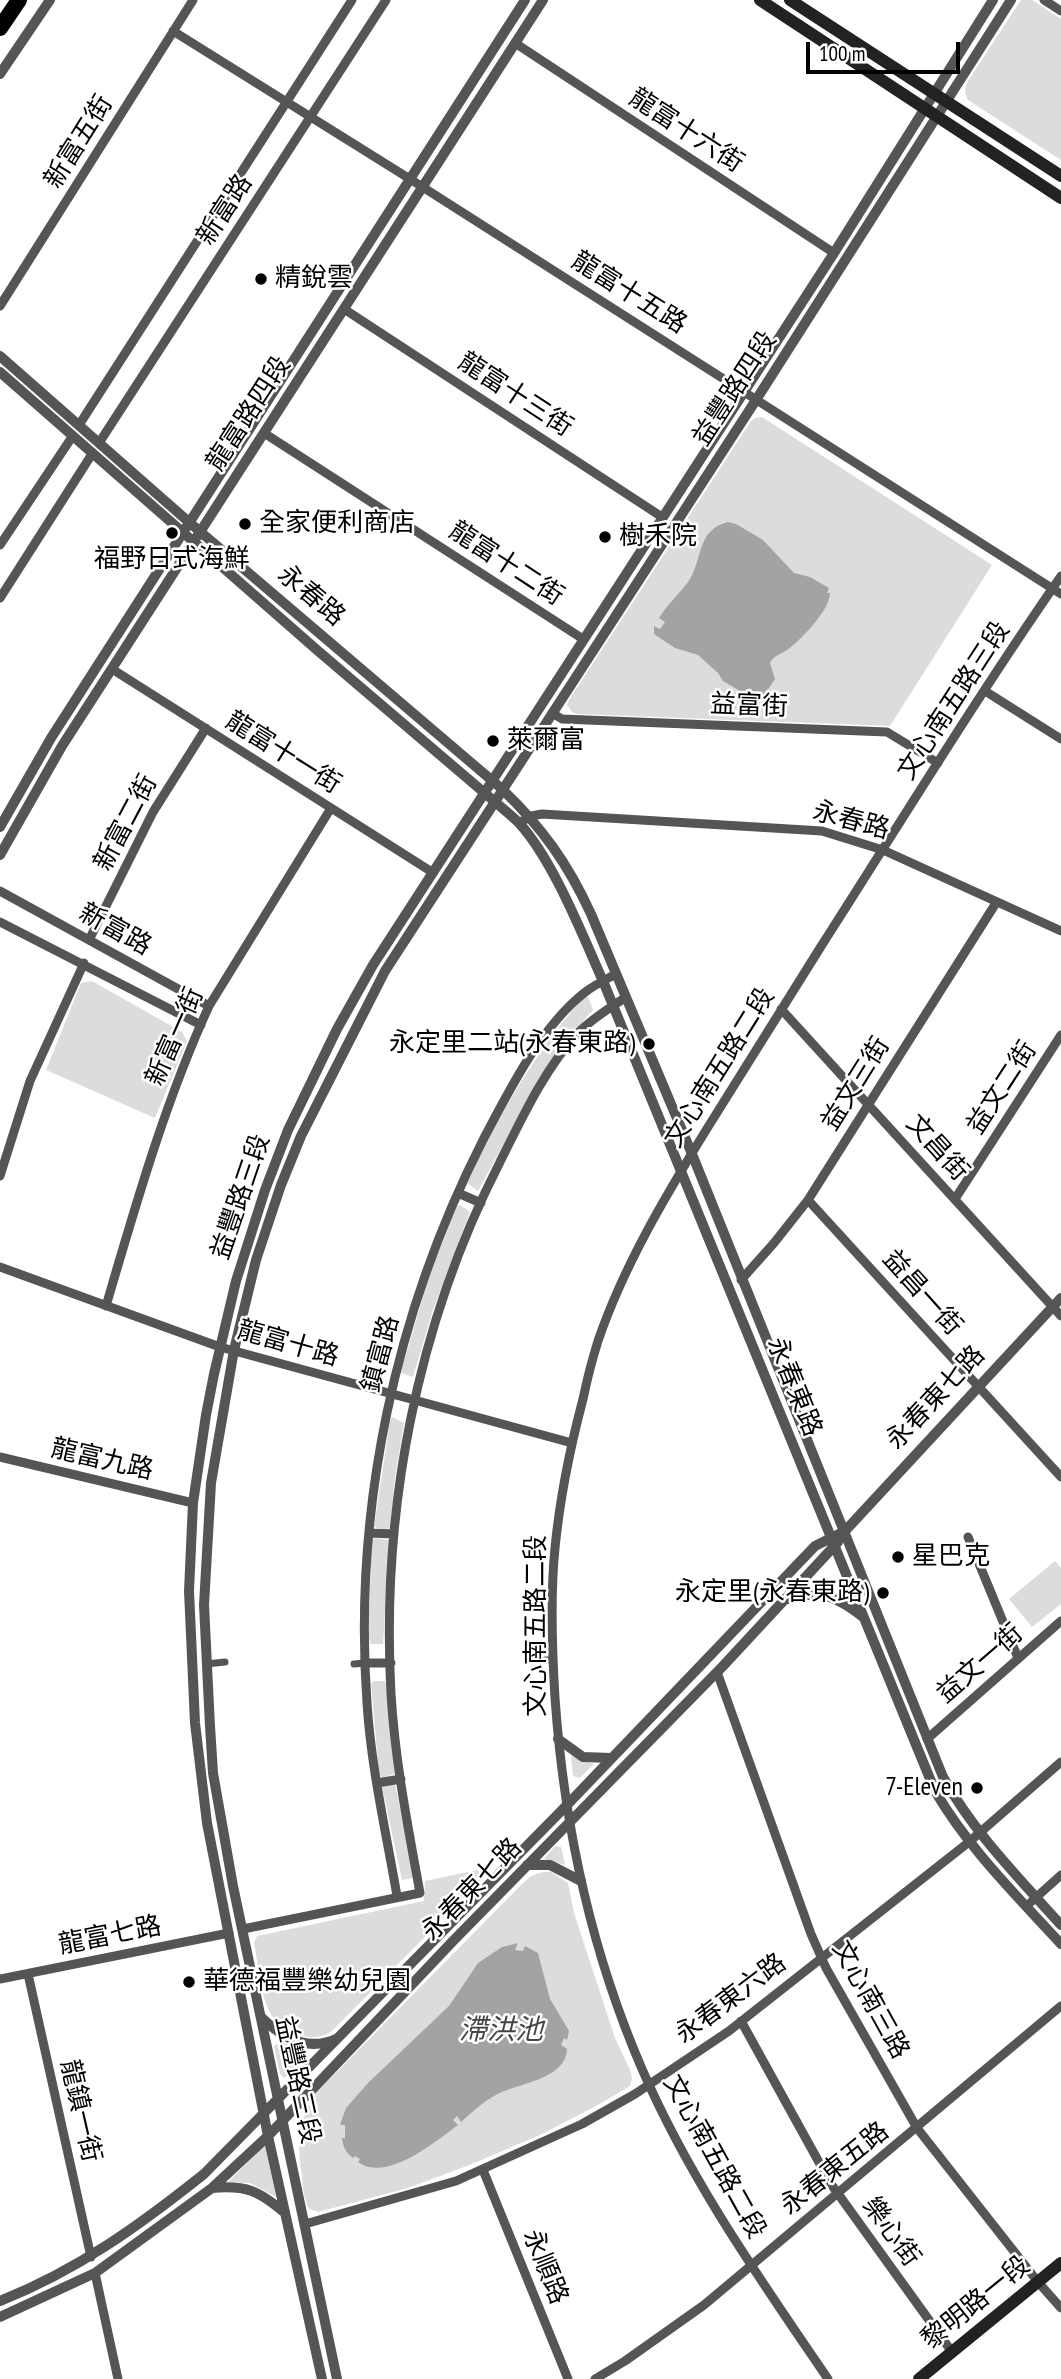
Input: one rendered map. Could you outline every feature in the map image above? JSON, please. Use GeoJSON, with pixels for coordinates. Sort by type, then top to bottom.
{"type":"FeatureCollection","features":[{"type":"Feature","properties":{"kind":"highway"},"geometry":{"type":"LineString","coordinates":[[0,28],[19,0]]}},
{"type":"Feature","properties":{"kind":"main road"},"geometry":{"type":"LineString","coordinates":[[760,0],[1061,198]]}},
{"type":"Feature","properties":{"kind":"main road"},"geometry":{"type":"LineString","coordinates":[[790,0],[1061,176]]}},
{"type":"Feature","properties":{"kind":"main road","name":"黎明路一段"},"geometry":{"type":"LineString","coordinates":[[919,2379],[1061,2263]]}},
{"type":"Feature","properties":{"kind":"street"},"geometry":{"type":"LineString","coordinates":[[0,20],[13,0]]}},
{"type":"Feature","properties":{"kind":"street"},"geometry":{"type":"LineString","coordinates":[[0,74],[50,0]]}},
{"type":"Feature","properties":{"kind":"street","name":"新富五街"},"geometry":{"type":"LineString","coordinates":[[0,306],[193,0]]}},
{"type":"Feature","properties":{"kind":"street","name":"新富路"},"geometry":{"type":"LineString","coordinates":[[79,425],[352,0]]}},
{"type":"Feature","properties":{"kind":"street","name":"新富路"},"geometry":{"type":"LineString","coordinates":[[99,443],[386,0]]}},
{"type":"Feature","properties":{"kind":"street","name":"龍富路四段"},"geometry":{"type":"LineString","coordinates":[[0,827],[51,738],[526,0]]}},
{"type":"Feature","properties":{"kind":"street","name":"龍富路四段"},"geometry":{"type":"LineString","coordinates":[[0,855],[62,746],[543,0]]}},
{"type":"Feature","properties":{"kind":"street","name":"益豐路四段"},"geometry":{"type":"LineString","coordinates":[[484,792],[834,253],[993,0]]}},
{"type":"Feature","properties":{"kind":"street","name":"益豐路四段"},"geometry":{"type":"LineString","coordinates":[[494,801],[756,400],[1011,0]]}},
{"type":"Feature","properties":{"kind":"street"},"geometry":{"type":"LineString","coordinates":[[1044,0],[1061,11]]}},
{"type":"Feature","properties":{"kind":"street","name":"龍富十五路"},"geometry":{"type":"LineString","coordinates":[[173,31],[423,187],[1057,592]]}},
{"type":"Feature","properties":{"kind":"street","name":"龍富十六街"},"geometry":{"type":"LineString","coordinates":[[515,44],[834,253]]}},
{"type":"Feature","properties":{"kind":"street","name":"龍富十三街"},"geometry":{"type":"LineString","coordinates":[[344,309],[662,517]]}},
{"type":"Feature","properties":{"kind":"street","name":"永春路"},"geometry":{"type":"LineString","coordinates":[[0,356],[531,816]]}},
{"type":"Feature","properties":{"kind":"street","name":"永春路"},"geometry":{"type":"LineString","coordinates":[[0,372],[519,823],[531,816],[542,814],[822,831],[883,850],[1061,931]]}},
{"type":"Feature","properties":{"kind":"street","name":"龍富十二街"},"geometry":{"type":"LineString","coordinates":[[264,433],[583,639]]}},
{"type":"Feature","properties":{"kind":"street"},"geometry":{"type":"LineString","coordinates":[[0,545],[72,437]]}},
{"type":"Feature","properties":{"kind":"street"},"geometry":{"type":"LineString","coordinates":[[0,598],[92,454]]}},
{"type":"Feature","properties":{"kind":"street","name":"文心南五路三段"},"geometry":{"type":"LineString","coordinates":[[883,850],[985,691],[1057,592],[1061,576]]}},
{"type":"Feature","properties":{"kind":"street","name":"龍富十一街"},"geometry":{"type":"LineString","coordinates":[[112,669],[432,873]]}},
{"type":"Feature","properties":{"kind":"street"},"geometry":{"type":"LineString","coordinates":[[985,691],[1061,739]]}},
{"type":"Feature","properties":{"kind":"street","name":"益富街"},"geometry":{"type":"LineString","coordinates":[[552,713],[562,719],[887,732],[938,763]]}},
{"type":"Feature","properties":{"kind":"street","name":"新富二街"},"geometry":{"type":"LineString","coordinates":[[89,940],[153,812],[206,728]]}},
{"type":"Feature","properties":{"kind":"street","name":"益豐路三段"},"geometry":{"type":"LineString","coordinates":[[322,2379],[268,2136],[203,1791],[192,1665],[190,1591],[194,1503],[206,1415],[220,1347],[244,1253],[288,1130],[373,965],[484,792]]}},
{"type":"Feature","properties":{"kind":"street","name":"益豐路三段"},"geometry":{"type":"LineString","coordinates":[[337,2379],[233,1886],[214,1773],[206,1664],[205,1570],[211,1483],[234,1350],[256,1260],[296,1149],[320,1095],[384,971],[494,801]]}},
{"type":"Feature","properties":{"kind":"street","name":"新富一街"},"geometry":{"type":"LineString","coordinates":[[106,1306],[166,1110],[209,1006],[331,808]]}},
{"type":"Feature","properties":{"kind":"street","name":"永春東路"},"geometry":{"type":"LineString","coordinates":[[531,816],[579,887],[692,1154],[943,1777],[980,1833],[1061,1925]]}},
{"type":"Feature","properties":{"kind":"street","name":"永春東路"},"geometry":{"type":"LineString","coordinates":[[519,823],[562,892],[603,981],[935,1791],[969,1842],[1061,1944]]}},
{"type":"Feature","properties":{"kind":"street","name":"文心南五路二段"},"geometry":{"type":"LineString","coordinates":[[828,2379],[751,2265],[690,2166],[649,2085],[624,2026],[607,1975],[581,1881],[558,1739],[552,1660],[555,1548],[572,1443],[598,1340],[630,1264],[681,1170],[883,850]]}},
{"type":"Feature","properties":{"kind":"street","name":"新富路"},"geometry":{"type":"LineString","coordinates":[[0,891],[209,1006]]}},
{"type":"Feature","properties":{"kind":"street","name":"益文三街"},"geometry":{"type":"LineString","coordinates":[[741,1280],[775,1243],[808,1200],[996,903]]}},
{"type":"Feature","properties":{"kind":"street","name":"新富路"},"geometry":{"type":"LineString","coordinates":[[0,922],[201,1025]]}},
{"type":"Feature","properties":{"kind":"street"},"geometry":{"type":"LineString","coordinates":[[0,1176],[30,1081],[84,963]]}},
{"type":"Feature","properties":{"kind":"street","name":"鎮富路"},"geometry":{"type":"LineString","coordinates":[[616,974],[582,995],[548,1032],[503,1102],[436,1243],[403,1343],[391,1395],[369,1533],[366,1663],[366,1702],[397,1896],[420,1893],[401,1779],[391,1696],[396,1504],[414,1401],[450,1275],[481,1203],[527,1112],[567,1045],[595,1017],[626,997]]}},
{"type":"Feature","properties":{"kind":"street","name":"文昌街"},"geometry":{"type":"LineString","coordinates":[[781,1009],[955,1199],[1057,1303],[1061,1316]]}},
{"type":"Feature","properties":{"kind":"street","name":"益文二街"},"geometry":{"type":"LineString","coordinates":[[955,1199],[1061,1035]]}},
{"type":"Feature","properties":{"kind":"street"},"geometry":{"type":"LineString","coordinates":[[458,1193],[481,1203]]}},
{"type":"Feature","properties":{"kind":"street","name":"益昌一街"},"geometry":{"type":"LineString","coordinates":[[808,1200],[1061,1478]]}},
{"type":"Feature","properties":{"kind":"street","name":"龍富十路"},"geometry":{"type":"LineString","coordinates":[[0,1266],[220,1347],[572,1443]]}},
{"type":"Feature","properties":{"kind":"street","name":"永春東七路"},"geometry":{"type":"LineString","coordinates":[[0,2316],[95,2273],[212,2188],[268,2136],[527,1865],[717,1672],[786,1599],[833,1543],[1057,1303]]}},
{"type":"Feature","properties":{"kind":"street","name":"龍富九路"},"geometry":{"type":"LineString","coordinates":[[0,1457],[194,1503]]}},
{"type":"Feature","properties":{"kind":"street"},"geometry":{"type":"LineString","coordinates":[[369,1533],[394,1534]]}},
{"type":"Feature","properties":{"kind":"street"},"geometry":{"type":"LineString","coordinates":[[968,1537],[1018,1658]]}},
{"type":"Feature","properties":{"kind":"street","name":"永春東七路"},"geometry":{"type":"LineString","coordinates":[[0,2301],[91,2257],[155,2214],[204,2174],[567,1805],[815,1545],[833,1543]]}},
{"type":"Feature","properties":{"kind":"street"},"geometry":{"type":"LineString","coordinates":[[786,1599],[801,1595],[825,1595],[840,1601],[863,1617]]}},
{"type":"Feature","properties":{"kind":"street","name":"益文一街"},"geometry":{"type":"LineString","coordinates":[[927,1739],[1061,1620]]}},
{"type":"Feature","properties":{"kind":"street"},"geometry":{"type":"LineString","coordinates":[[532,1660],[552,1660]]}},
{"type":"Feature","properties":{"kind":"street"},"geometry":{"type":"LineString","coordinates":[[192,1665],[225,1662]]}},
{"type":"Feature","properties":{"kind":"street"},"geometry":{"type":"LineString","coordinates":[[354,1664],[401,1662]]}},
{"type":"Feature","properties":{"kind":"street","name":"文心南三路"},"geometry":{"type":"LineString","coordinates":[[717,1672],[821,1958],[918,2128],[1061,2308]]}},
{"type":"Feature","properties":{"kind":"street"},"geometry":{"type":"LineString","coordinates":[[558,1739],[583,1757],[611,1758]]}},
{"type":"Feature","properties":{"kind":"street","name":"永春東六路"},"geometry":{"type":"LineString","coordinates":[[305,2224],[430,2189],[483,2170],[582,2124],[649,2085],[741,2021],[969,1842],[1061,1762]]}},
{"type":"Feature","properties":{"kind":"street"},"geometry":{"type":"LineString","coordinates":[[377,1783],[401,1779]]}},
{"type":"Feature","properties":{"kind":"street"},"geometry":{"type":"LineString","coordinates":[[527,1865],[550,1865],[581,1881]]}},
{"type":"Feature","properties":{"kind":"street"},"geometry":{"type":"LineString","coordinates":[[1027,1906],[1061,1875]]}},
{"type":"Feature","properties":{"kind":"street"},"geometry":{"type":"LineString","coordinates":[[243,1929],[397,1896]]}},
{"type":"Feature","properties":{"kind":"street","name":"龍富七路"},"geometry":{"type":"LineString","coordinates":[[0,1979],[229,1933]]}},
{"type":"Feature","properties":{"kind":"street","name":"龍鎮一街"},"geometry":{"type":"LineString","coordinates":[[28,1973],[91,2257]]}},
{"type":"Feature","properties":{"kind":"street","name":"永春東五路"},"geometry":{"type":"LineString","coordinates":[[595,2379],[671,2329],[918,2128],[1061,2007]]}},
{"type":"Feature","properties":{"kind":"street"},"geometry":{"type":"LineString","coordinates":[[260,2015],[293,2041],[325,2044],[339,2038]]}},
{"type":"Feature","properties":{"kind":"street","name":"樂心街"},"geometry":{"type":"LineString","coordinates":[[741,2021],[837,2193],[953,2352]]}},
{"type":"Feature","properties":{"kind":"street","name":"永順路"},"geometry":{"type":"LineString","coordinates":[[483,2170],[568,2379]]}},
{"type":"Feature","properties":{"kind":"street"},"geometry":{"type":"LineString","coordinates":[[212,2188],[232,2186],[250,2189],[261,2193],[286,2213]]}},
{"type":"Feature","properties":{"kind":"street"},"geometry":{"type":"LineString","coordinates":[[95,2273],[118,2379]]}},
{"type":"Feature","properties":{"kind":"shaded area"},"geometry":{"type":"Polygon","coordinates":[[[1021,0],[1032,0],[1061,19],[1061,160],[968,100],[966,94],[968,81],[1021,0]]]}},
{"type":"Feature","properties":{"kind":"shaded area"},"geometry":{"type":"Polygon","coordinates":[[[762,417],[992,565],[890,726],[572,712],[567,705],[569,700],[751,421],[762,417]]]}},
{"type":"Feature","properties":{"kind":"shaded area"},"geometry":{"type":"Polygon","coordinates":[[[92,981],[182,1032],[187,1041],[155,1118],[46,1070],[81,983],[92,981]]]}},
{"type":"Feature","properties":{"kind":"shaded area"},"geometry":{"type":"Polygon","coordinates":[[[585,996],[588,996],[593,1010],[562,1045],[535,1086],[478,1191],[468,1182],[505,1108],[534,1061],[585,996]]]}},
{"type":"Feature","properties":{"kind":"shaded area"},"geometry":{"type":"Polygon","coordinates":[[[460,1205],[470,1212],[433,1310],[413,1377],[401,1371],[430,1274],[457,1206],[460,1205]]]}},
{"type":"Feature","properties":{"kind":"shaded area"},"geometry":{"type":"Polygon","coordinates":[[[392,1417],[404,1423],[390,1527],[387,1530],[374,1527],[392,1417]]]}},
{"type":"Feature","properties":{"kind":"shaded area"},"geometry":{"type":"Polygon","coordinates":[[[375,1538],[389,1540],[383,1644],[371,1644],[368,1636],[372,1541],[375,1538]]]}},
{"type":"Feature","properties":{"kind":"shaded area"},"geometry":{"type":"Polygon","coordinates":[[[1055,1561],[1061,1568],[1061,1604],[1032,1627],[1009,1599],[1055,1561]]]}},
{"type":"Feature","properties":{"kind":"shaded area"},"geometry":{"type":"Polygon","coordinates":[[[374,1681],[385,1681],[386,1684],[395,1774],[382,1778],[379,1773],[371,1684],[374,1681]]]}},
{"type":"Feature","properties":{"kind":"shaded area"},"geometry":{"type":"Polygon","coordinates":[[[571,1755],[594,1764],[580,1778],[573,1776],[571,1755]]]}},
{"type":"Feature","properties":{"kind":"shaded area"},"geometry":{"type":"Polygon","coordinates":[[[395,1784],[414,1875],[402,1880],[382,1787],[395,1784]]]}},
{"type":"Feature","properties":{"kind":"shaded area"},"geometry":{"type":"Polygon","coordinates":[[[555,1846],[561,1847],[565,1865],[544,1859],[555,1846]]]}},
{"type":"Feature","properties":{"kind":"shaded area"},"geometry":{"type":"Polygon","coordinates":[[[477,1870],[484,1877],[332,2031],[317,2037],[300,2036],[287,2031],[277,2022],[270,2012],[261,1985],[254,1943],[257,1936],[424,1901],[425,1881],[477,1870]]]}},
{"type":"Feature","properties":{"kind":"shaded area"},"geometry":{"type":"Polygon","coordinates":[[[551,1872],[568,1883],[574,1913],[615,2038],[630,2070],[630,2086],[542,2134],[472,2164],[408,2188],[318,2212],[309,2209],[303,2189],[299,2143],[302,2123],[317,2092],[519,1887],[531,1876],[551,1872]]]}},
{"type":"Feature","properties":{"kind":"shaded area"},"geometry":{"type":"Polygon","coordinates":[[[280,2042],[305,2049],[308,2055],[295,2071],[284,2078],[280,2074],[274,2046],[280,2042]]]}},
{"type":"Feature","properties":{"kind":"shaded area"},"geometry":{"type":"Polygon","coordinates":[[[265,2145],[276,2197],[250,2183],[228,2182],[265,2145]]]}},
{"type":"Feature","properties":{"kind":"water"},"geometry":{"type":"Polygon","coordinates":[[[728,522],[763,540],[794,573],[810,577],[829,588],[827,593],[830,593],[825,608],[814,624],[793,645],[772,660],[770,663],[775,679],[765,694],[758,697],[747,695],[723,681],[698,655],[675,648],[654,634],[654,626],[660,629],[665,622],[659,618],[662,613],[690,579],[706,538],[711,531],[728,522]]]}},
{"type":"Feature","properties":{"kind":"water","name":"滯洪池"},"geometry":{"type":"Polygon","coordinates":[[[518,1943],[515,1950],[523,1951],[525,1946],[538,1953],[550,1999],[569,2031],[567,2040],[564,2038],[561,2045],[567,2049],[565,2059],[550,2074],[491,2098],[461,2122],[457,2116],[453,2120],[458,2125],[410,2158],[382,2167],[369,2167],[358,2162],[360,2159],[348,2154],[342,2141],[342,2138],[345,2138],[345,2125],[340,2125],[346,2108],[368,2083],[449,2006],[478,1963],[502,1947],[518,1943]]]}},
{"type":"Feature","properties":{"kind":"place","name":"精銳雲"},"geometry":{"type":"Point","coordinates":[261,279]}},
{"type":"Feature","properties":{"kind":"place","name":"全家便利商店"},"geometry":{"type":"Point","coordinates":[245,524]}},
{"type":"Feature","properties":{"kind":"place","name":"福野日式海鮮"},"geometry":{"type":"Point","coordinates":[172,533]}},
{"type":"Feature","properties":{"kind":"place","name":"樹禾院"},"geometry":{"type":"Point","coordinates":[605,537]}},
{"type":"Feature","properties":{"kind":"place","name":"萊爾富"},"geometry":{"type":"Point","coordinates":[493,741]}},
{"type":"Feature","properties":{"kind":"place","name":"永定里二站(永春東路)"},"geometry":{"type":"Point","coordinates":[649,1044]}},
{"type":"Feature","properties":{"kind":"place","name":"星巴克"},"geometry":{"type":"Point","coordinates":[898,1557]}},
{"type":"Feature","properties":{"kind":"place","name":"永定里(永春東路)"},"geometry":{"type":"Point","coordinates":[883,1593]}},
{"type":"Feature","properties":{"kind":"place","name":"7-Eleven"},"geometry":{"type":"Point","coordinates":[977,1788]}},
{"type":"Feature","properties":{"kind":"place","name":"華德福豐樂幼兒園"},"geometry":{"type":"Point","coordinates":[189,1982]}}]}
